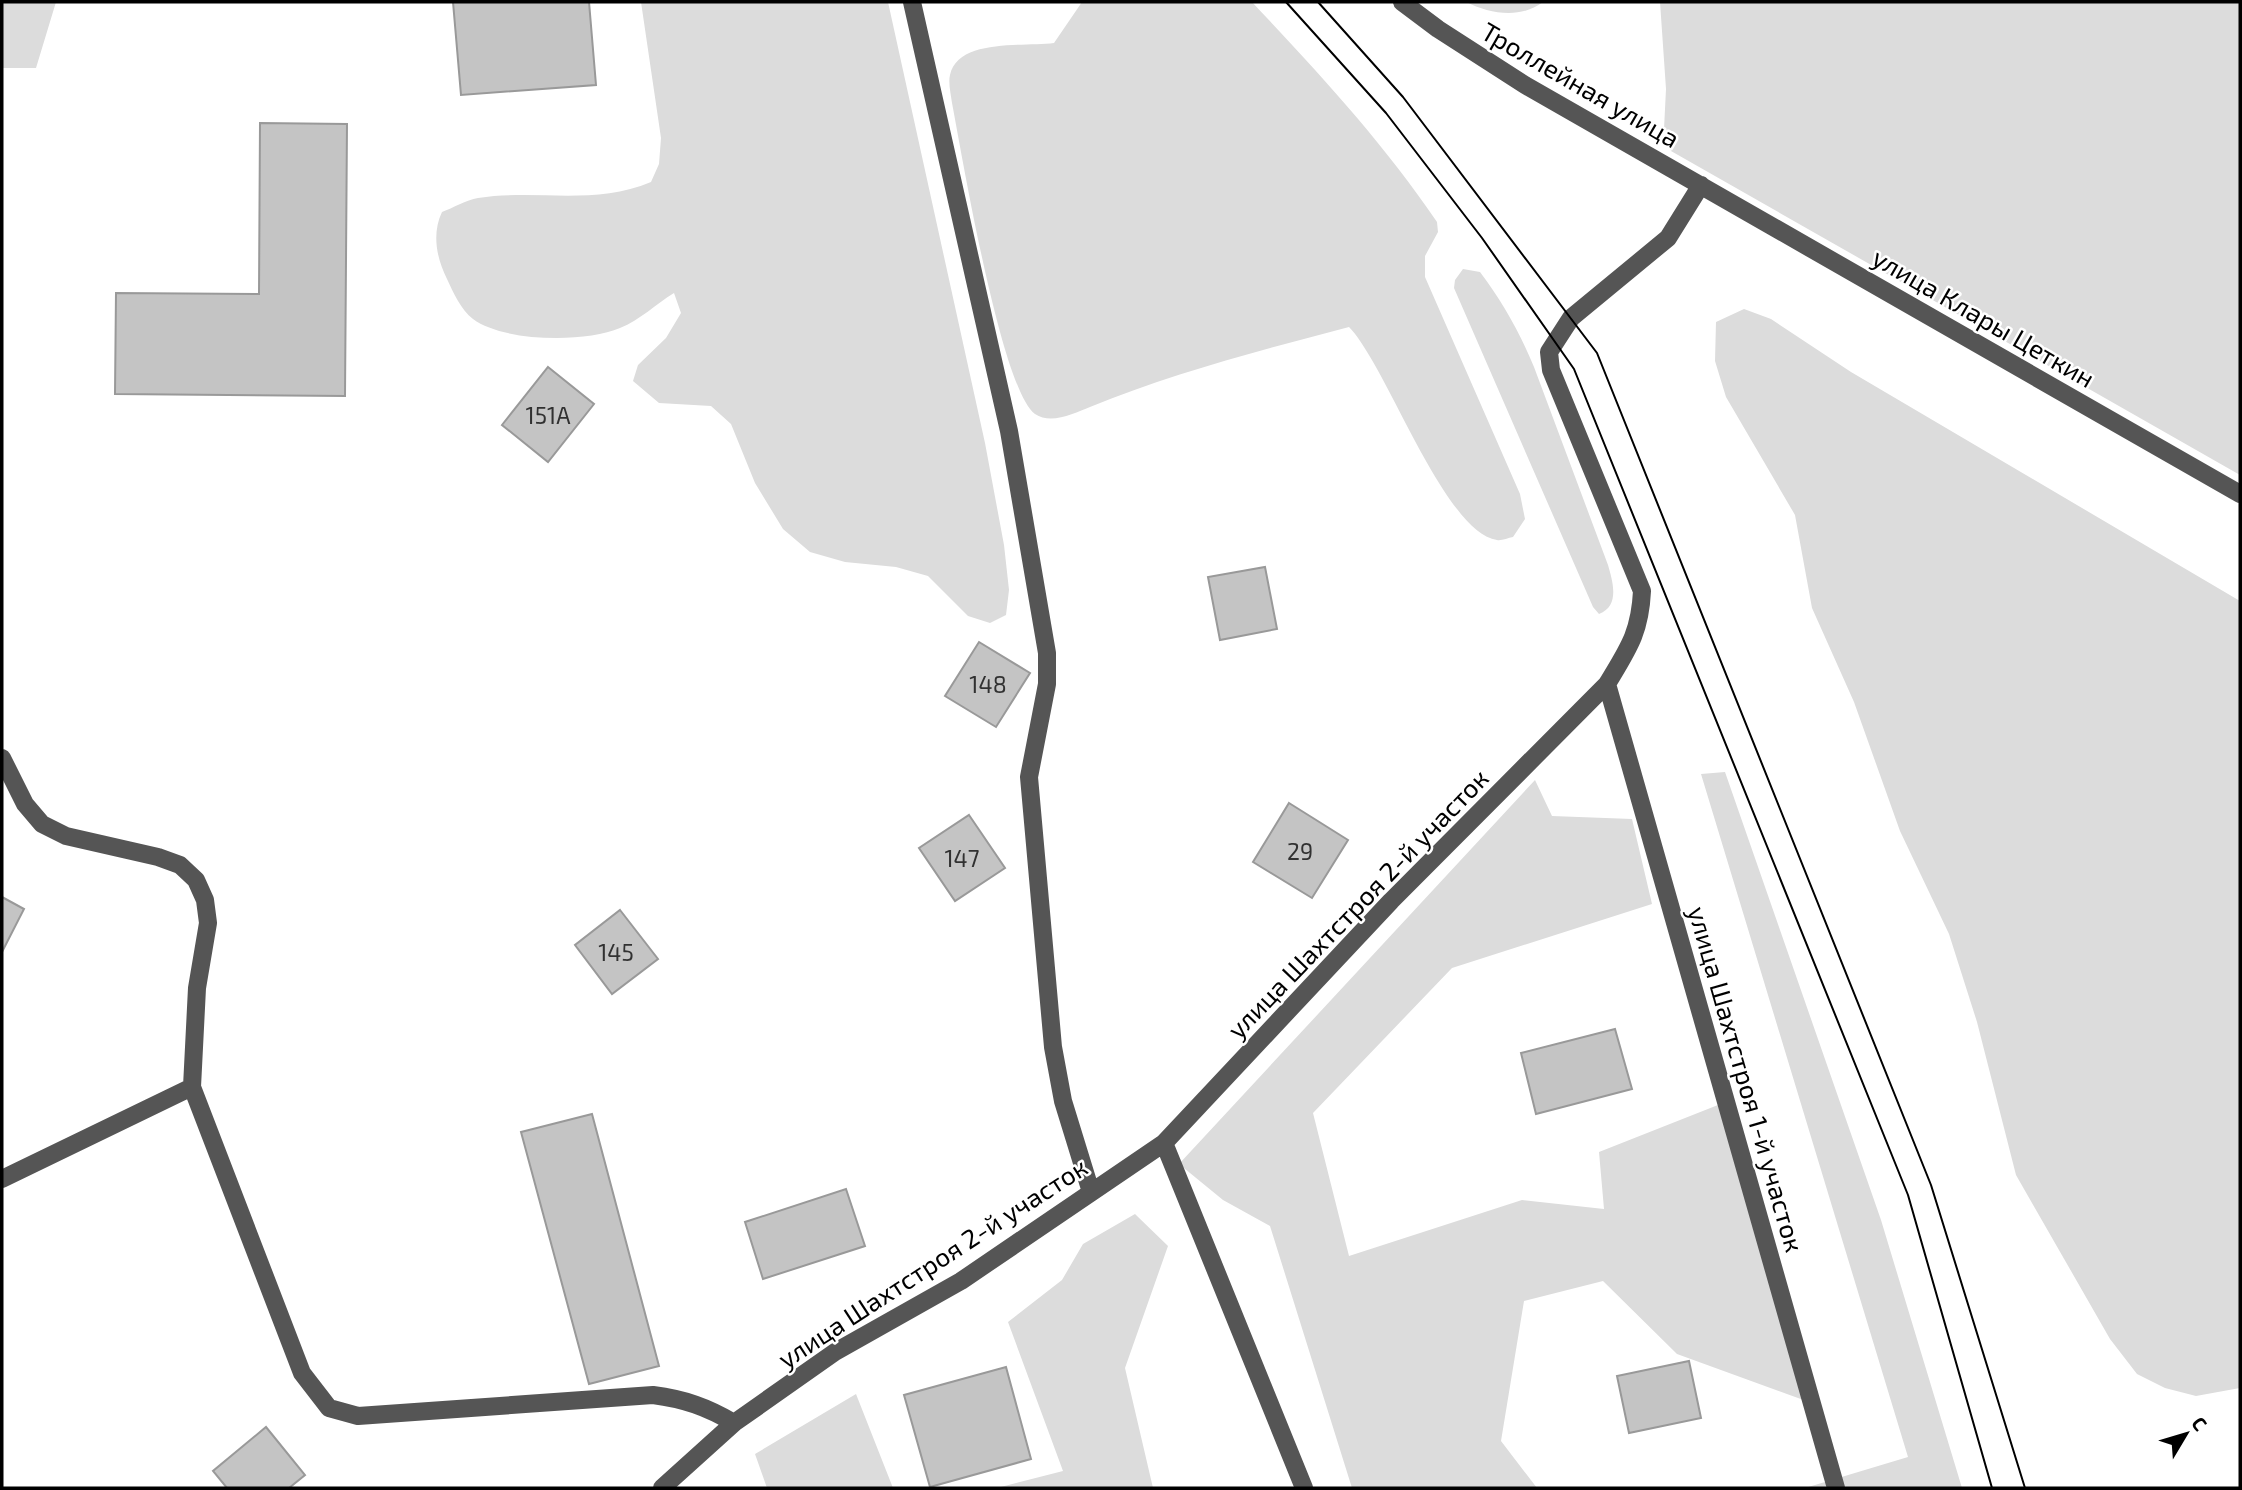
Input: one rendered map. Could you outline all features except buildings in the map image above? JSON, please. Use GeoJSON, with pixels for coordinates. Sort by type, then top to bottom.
{"type":"FeatureCollection","features":[{"type":"Feature","properties":{"kind":"street"},"geometry":{"type":"LineString","coordinates":[[912,2],[1009,431],[1047,653],[1047,684],[1034,737],[1030,791],[1053,1046],[1063,1101],[1091,1192]]}},
{"type":"Feature","properties":{"kind":"street","name":"Троллейная улица"},"geometry":{"type":"LineString","coordinates":[[1402,2],[1438,29],[1525,85],[1701,185]]}},
{"type":"Feature","properties":{"kind":"street","name":"улица Шахтстроя 2-й участок"},"geometry":{"type":"LineString","coordinates":[[662,1488],[734,1423],[835,1352],[961,1281],[1164,1143],[1391,901],[1607,684],[1630,646],[1640,620],[1642,591],[1551,370],[1549,352],[1571,318],[1668,238],[1701,185]]}},
{"type":"Feature","properties":{"kind":"street","name":"улица Клары Цеткин"},"geometry":{"type":"LineString","coordinates":[[1701,185],[2240,495]]}},
{"type":"Feature","properties":{"kind":"street","name":"улица Шахтстроя 1-й участок"},"geometry":{"type":"LineString","coordinates":[[1607,684],[1836,1488]]}},
{"type":"Feature","properties":{"kind":"street"},"geometry":{"type":"LineString","coordinates":[[2,758],[25,804],[42,824],[66,836],[158,857],[180,865],[196,880],[205,900],[208,923],[197,988],[192,1087],[302,1373],[329,1408],[358,1416],[653,1395],[681,1398],[710,1409],[734,1423]]}},
{"type":"Feature","properties":{"kind":"street"},"geometry":{"type":"LineString","coordinates":[[2,1179],[192,1087]]}},
{"type":"Feature","properties":{"kind":"street"},"geometry":{"type":"LineString","coordinates":[[1164,1143],[1304,1488]]}},
{"type":"Feature","properties":{"kind":"shaded area"},"geometry":{"type":"Polygon","coordinates":[[[2,2],[56,2],[36,68],[2,68],[2,2]]]}},
{"type":"Feature","properties":{"kind":"shaded area"},"geometry":{"type":"Polygon","coordinates":[[[641,2],[888,2],[985,443],[1004,545],[1009,590],[1006,615],[990,623],[968,616],[928,576],[896,567],[845,562],[810,552],[783,529],[755,483],[731,424],[711,406],[659,403],[633,381],[638,365],[666,338],[681,313],[674,293],[620,328],[605,333],[566,338],[524,336],[487,327],[473,319],[458,300],[443,271],[438,254],[436,237],[442,212],[478,198],[587,195],[630,189],[651,182],[659,164],[661,138],[641,2]]]}},
{"type":"Feature","properties":{"kind":"shaded area"},"geometry":{"type":"Polygon","coordinates":[[[1082,2],[1252,2],[1325,81],[1395,164],[1437,222],[1438,232],[1425,256],[1425,277],[1520,494],[1525,519],[1513,537],[1497,540],[1477,530],[1457,509],[1417,445],[1364,347],[1349,327],[1185,373],[1063,417],[1048,418],[1035,414],[1022,396],[996,318],[974,218],[949,78],[956,63],[965,55],[979,50],[1054,43],[1082,2]]]}},
{"type":"Feature","properties":{"kind":"shaded area"},"geometry":{"type":"Polygon","coordinates":[[[1466,2],[1543,2],[1525,11],[1505,13],[1466,2]]]}},
{"type":"Feature","properties":{"kind":"shaded area"},"geometry":{"type":"Polygon","coordinates":[[[1660,2],[2240,2],[2240,475],[1671,151],[1664,129],[1666,89],[1660,2]]]}},
{"type":"Feature","properties":{"kind":"shaded area"},"geometry":{"type":"Polygon","coordinates":[[[1463,269],[1480,272],[1488,283],[1510,318],[1534,367],[1610,572],[1612,599],[1606,610],[1599,614],[1593,607],[1454,288],[1455,280],[1463,269]]]}},
{"type":"Feature","properties":{"kind":"shaded area"},"geometry":{"type":"Polygon","coordinates":[[[1744,309],[1771,319],[1851,372],[2240,601],[2240,1388],[2196,1396],[2165,1388],[2137,1374],[2110,1339],[2016,1175],[1977,1022],[1949,934],[1900,831],[1854,702],[1812,608],[1795,515],[1726,397],[1715,361],[1716,322],[1744,309]]]}},
{"type":"Feature","properties":{"kind":"shaded area"},"geometry":{"type":"Polygon","coordinates":[[[1725,772],[1881,1220],[1962,1488],[1805,1488],[1908,1457],[1701,774],[1725,772]]]}},
{"type":"Feature","properties":{"kind":"shaded area"},"geometry":{"type":"Polygon","coordinates":[[[1535,780],[1552,816],[1632,819],[1652,904],[1452,968],[1313,1113],[1349,1256],[1522,1200],[1604,1209],[1599,1152],[1718,1105],[1809,1402],[1677,1354],[1603,1281],[1524,1301],[1501,1441],[1537,1488],[1352,1488],[1270,1226],[1223,1200],[1179,1164],[1535,780]]]}},
{"type":"Feature","properties":{"kind":"shaded area"},"geometry":{"type":"Polygon","coordinates":[[[1135,1214],[1168,1246],[1125,1368],[1153,1488],[997,1488],[1063,1471],[1008,1322],[1062,1280],[1083,1244],[1135,1214]]]}},
{"type":"Feature","properties":{"kind":"shaded area"},"geometry":{"type":"Polygon","coordinates":[[[856,1394],[893,1488],[767,1488],[755,1454],[856,1394]]]}},
{"type":"Feature","properties":{"kind":"tram line"},"geometry":{"type":"LineString","coordinates":[[1286,2],[1386,113],[1482,238],[1574,369],[1908,1195],[1992,1488]]}},
{"type":"Feature","properties":{"kind":"tram line"},"geometry":{"type":"LineString","coordinates":[[1318,2],[1403,97],[1597,353],[1931,1185],[2025,1488]]}}]}
